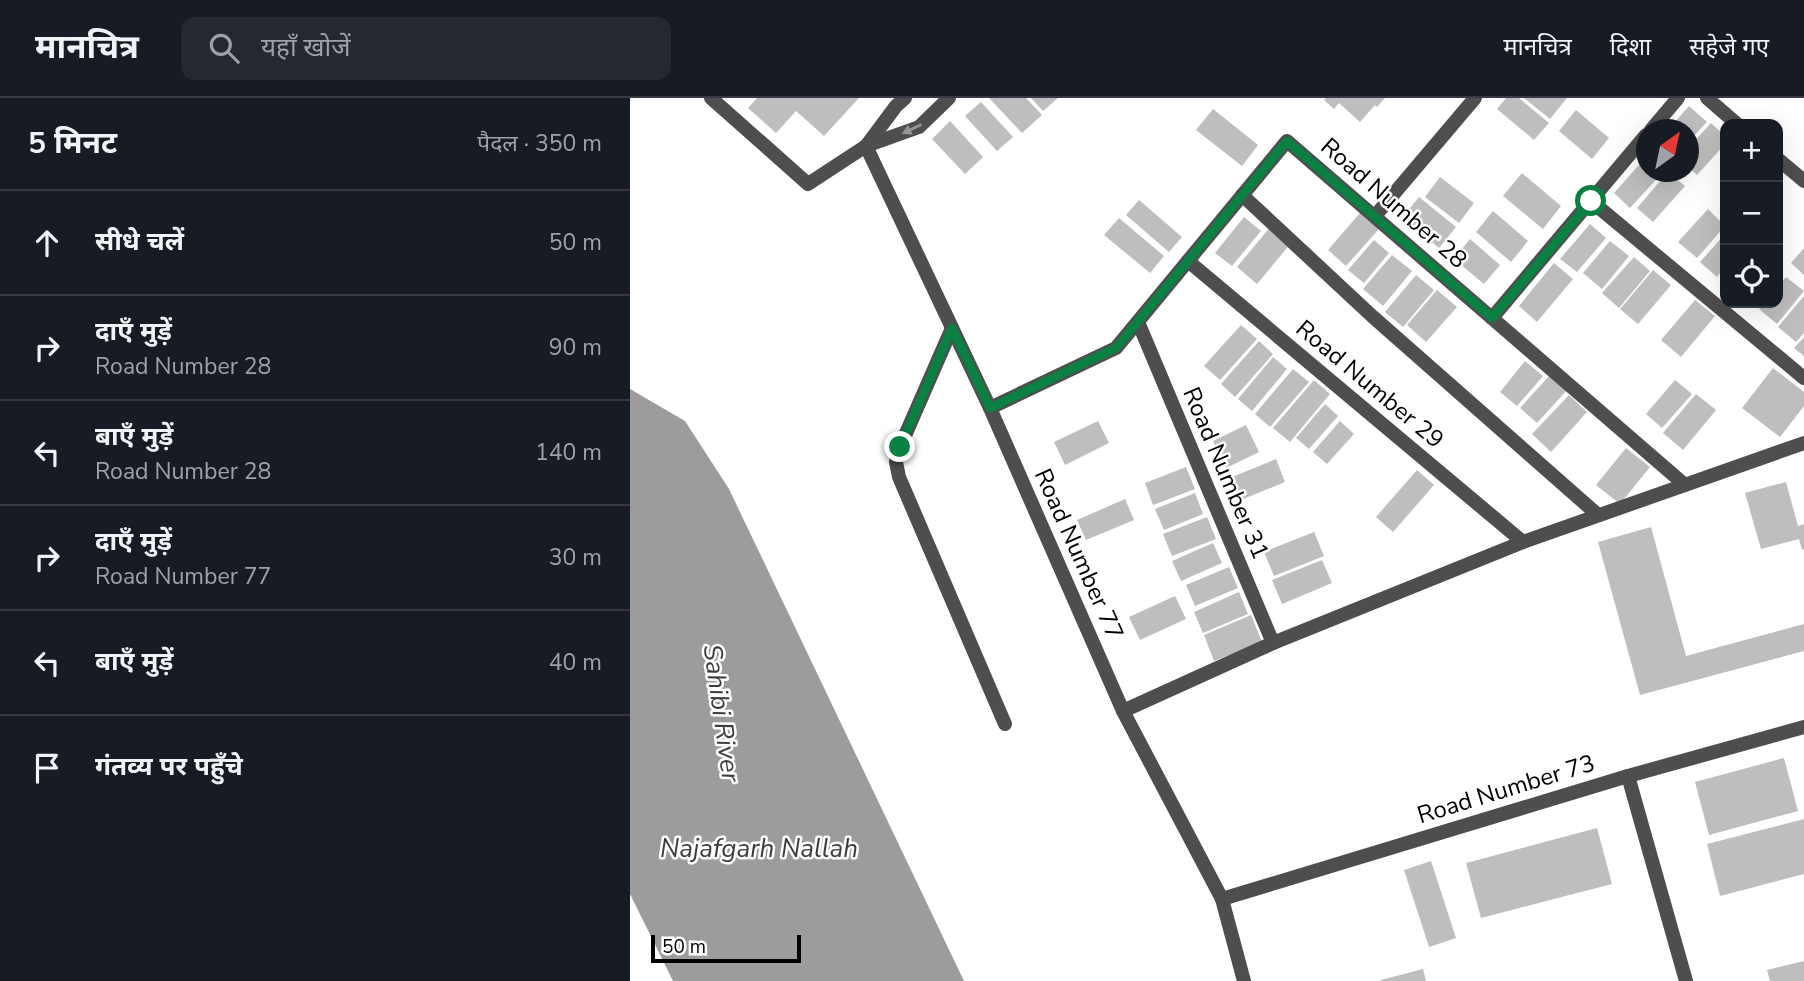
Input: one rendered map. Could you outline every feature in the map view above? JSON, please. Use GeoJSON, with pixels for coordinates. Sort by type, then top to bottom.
{"type":"FeatureCollection","features":[{"type":"Feature","properties":{"kind":"street"},"geometry":{"type":"LineString","coordinates":[[711,98],[808,184],[866,146],[919,127],[950,98]]}},
{"type":"Feature","properties":{"kind":"street"},"geometry":{"type":"LineString","coordinates":[[866,146],[905,98]]}},
{"type":"Feature","properties":{"kind":"street"},"geometry":{"type":"LineString","coordinates":[[1375,216],[1475,98]]}},
{"type":"Feature","properties":{"kind":"street"},"geometry":{"type":"LineString","coordinates":[[1660,119],[1678,98]]}},
{"type":"Feature","properties":{"kind":"street"},"geometry":{"type":"LineString","coordinates":[[1706,98],[1731,119]]}},
{"type":"Feature","properties":{"kind":"street","name":"Road Number 28"},"geometry":{"type":"LineString","coordinates":[[990,408],[1116,348],[1287,141],[1685,485]]}},
{"type":"Feature","properties":{"kind":"street","name":"Road Number 77"},"geometry":{"type":"LineString","coordinates":[[866,146],[990,408],[1123,711],[1222,899],[1244,981]]}},
{"type":"Feature","properties":{"kind":"street"},"geometry":{"type":"LineString","coordinates":[[1492,318],[1636,148]]}},
{"type":"Feature","properties":{"kind":"street"},"geometry":{"type":"LineString","coordinates":[[1783,163],[1804,181]]}},
{"type":"Feature","properties":{"kind":"street"},"geometry":{"type":"LineString","coordinates":[[1242,195],[1372,316],[1598,515]]}},
{"type":"Feature","properties":{"kind":"street"},"geometry":{"type":"LineString","coordinates":[[1591,201],[1804,378]]}},
{"type":"Feature","properties":{"kind":"street","name":"Road Number 29"},"geometry":{"type":"LineString","coordinates":[[1188,261],[1523,542]]}},
{"type":"Feature","properties":{"kind":"street","name":"Road Number 31"},"geometry":{"type":"LineString","coordinates":[[1138,321],[1273,643]]}},
{"type":"Feature","properties":{"kind":"street"},"geometry":{"type":"LineString","coordinates":[[952,328],[896,462],[899,477],[1005,724]]}},
{"type":"Feature","properties":{"kind":"street"},"geometry":{"type":"LineString","coordinates":[[1123,711],[1273,643],[1523,542],[1804,443]]}},
{"type":"Feature","properties":{"kind":"street","name":"Road Number 73"},"geometry":{"type":"LineString","coordinates":[[1222,899],[1628,776],[1804,727]]}},
{"type":"Feature","properties":{"kind":"street"},"geometry":{"type":"LineString","coordinates":[[1628,776],[1686,981]]}},
{"type":"Feature","properties":{"kind":"water","name":"Najafgarh Nallah"},"geometry":{"type":"Polygon","coordinates":[[[630,389],[685,421],[729,489],[964,981],[673,981],[630,894],[630,389]]]}},
{"type":"Feature","properties":{"kind":"building"},"geometry":{"type":"Polygon","coordinates":[[[757,98],[859,98],[824,136],[796,111],[776,133],[748,108],[757,98]]]}},
{"type":"Feature","properties":{"kind":"building"},"geometry":{"type":"Polygon","coordinates":[[[989,98],[1026,98],[1042,115],[1022,133],[989,98]]]}},
{"type":"Feature","properties":{"kind":"building"},"geometry":{"type":"Polygon","coordinates":[[[1031,98],[1058,98],[1043,111],[1031,98]]]}},
{"type":"Feature","properties":{"kind":"building"},"geometry":{"type":"Polygon","coordinates":[[[1385,98],[1360,122],[1339,103],[1334,109],[1324,100],[1385,98]]]}},
{"type":"Feature","properties":{"kind":"building"},"geometry":{"type":"Polygon","coordinates":[[[1506,98],[1519,98],[1549,123],[1534,140],[1497,109],[1506,98]]]}},
{"type":"Feature","properties":{"kind":"building"},"geometry":{"type":"Polygon","coordinates":[[[1524,98],[1567,98],[1550,119],[1524,98]]]}},
{"type":"Feature","properties":{"kind":"building"},"geometry":{"type":"Polygon","coordinates":[[[981,102],[1013,137],[997,151],[965,116],[981,102]]]}},
{"type":"Feature","properties":{"kind":"building"},"geometry":{"type":"Polygon","coordinates":[[[1689,106],[1707,122],[1699,130],[1699,119],[1678,119],[1689,106]]]}},
{"type":"Feature","properties":{"kind":"building"},"geometry":{"type":"Polygon","coordinates":[[[1213,109],[1258,145],[1242,166],[1196,130],[1213,109]]]}},
{"type":"Feature","properties":{"kind":"building"},"geometry":{"type":"Polygon","coordinates":[[[1576,110],[1609,138],[1592,159],[1559,131],[1576,110]]]}},
{"type":"Feature","properties":{"kind":"building"},"geometry":{"type":"Polygon","coordinates":[[[950,121],[983,157],[965,174],[932,139],[950,121]]]}},
{"type":"Feature","properties":{"kind":"building"},"geometry":{"type":"Polygon","coordinates":[[[1711,123],[1720,131],[1720,150],[1699,173],[1699,136],[1711,123]]]}},
{"type":"Feature","properties":{"kind":"building"},"geometry":{"type":"Polygon","coordinates":[[[1636,168],[1636,182],[1654,182],[1630,208],[1614,193],[1636,168]]]}},
{"type":"Feature","properties":{"kind":"building"},"geometry":{"type":"Polygon","coordinates":[[[1522,173],[1561,206],[1543,229],[1503,196],[1522,173]]]}},
{"type":"Feature","properties":{"kind":"building"},"geometry":{"type":"Polygon","coordinates":[[[1440,177],[1474,203],[1459,223],[1425,197],[1440,177]]]}},
{"type":"Feature","properties":{"kind":"building"},"geometry":{"type":"Polygon","coordinates":[[[1659,182],[1680,182],[1685,186],[1653,222],[1637,208],[1659,182]]]}},
{"type":"Feature","properties":{"kind":"building"},"geometry":{"type":"Polygon","coordinates":[[[1419,197],[1456,227],[1439,248],[1402,218],[1419,197]]]}},
{"type":"Feature","properties":{"kind":"building"},"geometry":{"type":"Polygon","coordinates":[[[1139,200],[1182,237],[1169,252],[1126,215],[1139,200]]]}},
{"type":"Feature","properties":{"kind":"building"},"geometry":{"type":"Polygon","coordinates":[[[1708,209],[1720,221],[1720,232],[1697,258],[1678,242],[1708,209]]]}},
{"type":"Feature","properties":{"kind":"building"},"geometry":{"type":"Polygon","coordinates":[[[1493,211],[1528,241],[1511,262],[1476,232],[1493,211]]]}},
{"type":"Feature","properties":{"kind":"building"},"geometry":{"type":"Polygon","coordinates":[[[1360,213],[1379,229],[1346,266],[1328,250],[1360,213]]]}},
{"type":"Feature","properties":{"kind":"building"},"geometry":{"type":"Polygon","coordinates":[[[1244,217],[1261,231],[1232,266],[1215,253],[1244,217]]]}},
{"type":"Feature","properties":{"kind":"building"},"geometry":{"type":"Polygon","coordinates":[[[1119,218],[1164,256],[1150,273],[1104,235],[1119,218]]]}},
{"type":"Feature","properties":{"kind":"building"},"geometry":{"type":"Polygon","coordinates":[[[1590,224],[1606,238],[1577,272],[1560,259],[1590,224]]]}},
{"type":"Feature","properties":{"kind":"building"},"geometry":{"type":"Polygon","coordinates":[[[1271,226],[1291,243],[1257,284],[1237,267],[1271,226]]]}},
{"type":"Feature","properties":{"kind":"building"},"geometry":{"type":"Polygon","coordinates":[[[1470,239],[1500,265],[1484,284],[1454,259],[1470,239]]]}},
{"type":"Feature","properties":{"kind":"building"},"geometry":{"type":"Polygon","coordinates":[[[1374,240],[1389,253],[1364,283],[1348,270],[1374,240]]]}},
{"type":"Feature","properties":{"kind":"building"},"geometry":{"type":"Polygon","coordinates":[[[1720,240],[1720,273],[1717,277],[1700,262],[1720,240]]]}},
{"type":"Feature","properties":{"kind":"building"},"geometry":{"type":"Polygon","coordinates":[[[1610,241],[1629,256],[1602,289],[1583,273],[1610,241]]]}},
{"type":"Feature","properties":{"kind":"building"},"geometry":{"type":"Polygon","coordinates":[[[1804,248],[1804,275],[1791,263],[1804,248]]]}},
{"type":"Feature","properties":{"kind":"building"},"geometry":{"type":"Polygon","coordinates":[[[1392,255],[1412,271],[1383,306],[1363,289],[1392,255]]]}},
{"type":"Feature","properties":{"kind":"building"},"geometry":{"type":"Polygon","coordinates":[[[1634,257],[1650,271],[1619,308],[1602,293],[1634,257]]]}},
{"type":"Feature","properties":{"kind":"building"},"geometry":{"type":"Polygon","coordinates":[[[1554,263],[1573,279],[1537,322],[1519,306],[1554,263]]]}},
{"type":"Feature","properties":{"kind":"building"},"geometry":{"type":"Polygon","coordinates":[[[1653,270],[1671,285],[1638,324],[1620,309],[1653,270]]]}},
{"type":"Feature","properties":{"kind":"building"},"geometry":{"type":"Polygon","coordinates":[[[1416,275],[1434,290],[1403,327],[1385,312],[1416,275]]]}},
{"type":"Feature","properties":{"kind":"building"},"geometry":{"type":"Polygon","coordinates":[[[1786,277],[1804,291],[1777,324],[1759,309],[1783,308],[1783,281],[1786,277]]]}},
{"type":"Feature","properties":{"kind":"building"},"geometry":{"type":"Polygon","coordinates":[[[1437,290],[1457,307],[1426,342],[1407,325],[1437,290]]]}},
{"type":"Feature","properties":{"kind":"building"},"geometry":{"type":"Polygon","coordinates":[[[1804,296],[1804,333],[1796,342],[1778,327],[1804,296]]]}},
{"type":"Feature","properties":{"kind":"building"},"geometry":{"type":"Polygon","coordinates":[[[1695,300],[1715,316],[1681,357],[1661,340],[1695,300]]]}},
{"type":"Feature","properties":{"kind":"building"},"geometry":{"type":"Polygon","coordinates":[[[1241,325],[1257,339],[1220,380],[1204,366],[1241,325]]]}},
{"type":"Feature","properties":{"kind":"building"},"geometry":{"type":"Polygon","coordinates":[[[1804,337],[1804,356],[1794,348],[1804,337]]]}},
{"type":"Feature","properties":{"kind":"building"},"geometry":{"type":"Polygon","coordinates":[[[1259,341],[1273,354],[1235,397],[1221,384],[1259,341]]]}},
{"type":"Feature","properties":{"kind":"building"},"geometry":{"type":"Polygon","coordinates":[[[1273,357],[1287,369],[1252,411],[1238,399],[1273,357]]]}},
{"type":"Feature","properties":{"kind":"building"},"geometry":{"type":"Polygon","coordinates":[[[1525,361],[1543,376],[1517,406],[1500,392],[1525,361]]]}},
{"type":"Feature","properties":{"kind":"building"},"geometry":{"type":"Polygon","coordinates":[[[1773,368],[1804,392],[1804,406],[1780,437],[1742,408],[1773,368]]]}},
{"type":"Feature","properties":{"kind":"building"},"geometry":{"type":"Polygon","coordinates":[[[1293,369],[1309,382],[1270,427],[1255,414],[1293,369]]]}},
{"type":"Feature","properties":{"kind":"building"},"geometry":{"type":"Polygon","coordinates":[[[1551,374],[1568,389],[1537,423],[1520,408],[1551,374]]]}},
{"type":"Feature","properties":{"kind":"building"},"geometry":{"type":"Polygon","coordinates":[[[1314,380],[1330,394],[1290,442],[1273,428],[1314,380]]]}},
{"type":"Feature","properties":{"kind":"building"},"geometry":{"type":"Polygon","coordinates":[[[1675,380],[1692,394],[1662,428],[1646,414],[1675,380]]]}},
{"type":"Feature","properties":{"kind":"building"},"geometry":{"type":"Polygon","coordinates":[[[1696,394],[1716,410],[1683,450],[1663,433],[1696,394]]]}},
{"type":"Feature","properties":{"kind":"building"},"geometry":{"type":"Polygon","coordinates":[[[1569,395],[1587,412],[1551,452],[1532,434],[1569,395]]]}},
{"type":"Feature","properties":{"kind":"building"},"geometry":{"type":"Polygon","coordinates":[[[1325,404],[1338,416],[1309,449],[1296,438],[1325,404]]]}},
{"type":"Feature","properties":{"kind":"building"},"geometry":{"type":"Polygon","coordinates":[[[1098,421],[1109,443],[1065,465],[1054,442],[1098,421]]]}},
{"type":"Feature","properties":{"kind":"building"},"geometry":{"type":"Polygon","coordinates":[[[1340,421],[1354,434],[1327,464],[1313,452],[1340,421]]]}},
{"type":"Feature","properties":{"kind":"building"},"geometry":{"type":"Polygon","coordinates":[[[1246,425],[1259,452],[1226,468],[1213,441],[1246,425]]]}},
{"type":"Feature","properties":{"kind":"building"},"geometry":{"type":"Polygon","coordinates":[[[1626,448],[1650,467],[1620,504],[1596,485],[1626,448]]]}},
{"type":"Feature","properties":{"kind":"building"},"geometry":{"type":"Polygon","coordinates":[[[1276,459],[1285,482],[1241,500],[1232,477],[1276,459]]]}},
{"type":"Feature","properties":{"kind":"building"},"geometry":{"type":"Polygon","coordinates":[[[1186,467],[1195,489],[1153,505],[1145,483],[1186,467]]]}},
{"type":"Feature","properties":{"kind":"building"},"geometry":{"type":"Polygon","coordinates":[[[1417,470],[1434,485],[1393,532],[1376,517],[1417,470]]]}},
{"type":"Feature","properties":{"kind":"building"},"geometry":{"type":"Polygon","coordinates":[[[1786,482],[1798,526],[1804,524],[1804,549],[1802,550],[1799,539],[1761,549],[1745,493],[1786,482]]]}},
{"type":"Feature","properties":{"kind":"building"},"geometry":{"type":"Polygon","coordinates":[[[1195,493],[1203,514],[1164,530],[1155,509],[1195,493]]]}},
{"type":"Feature","properties":{"kind":"building"},"geometry":{"type":"Polygon","coordinates":[[[1125,499],[1134,520],[1086,540],[1077,520],[1125,499]]]}},
{"type":"Feature","properties":{"kind":"building"},"geometry":{"type":"Polygon","coordinates":[[[1207,517],[1216,539],[1172,556],[1163,534],[1207,517]]]}},
{"type":"Feature","properties":{"kind":"building"},"geometry":{"type":"Polygon","coordinates":[[[1651,527],[1686,656],[1804,624],[1804,651],[1640,695],[1598,542],[1651,527]]]}},
{"type":"Feature","properties":{"kind":"building"},"geometry":{"type":"Polygon","coordinates":[[[1314,532],[1324,556],[1274,576],[1264,552],[1314,532]]]}},
{"type":"Feature","properties":{"kind":"building"},"geometry":{"type":"Polygon","coordinates":[[[1213,543],[1222,563],[1181,581],[1172,561],[1213,543]]]}},
{"type":"Feature","properties":{"kind":"building"},"geometry":{"type":"Polygon","coordinates":[[[1322,560],[1332,583],[1282,604],[1272,580],[1322,560]]]}},
{"type":"Feature","properties":{"kind":"building"},"geometry":{"type":"Polygon","coordinates":[[[1229,567],[1238,588],[1195,606],[1186,585],[1229,567]]]}},
{"type":"Feature","properties":{"kind":"building"},"geometry":{"type":"Polygon","coordinates":[[[1239,592],[1248,614],[1203,633],[1194,612],[1239,592]]]}},
{"type":"Feature","properties":{"kind":"building"},"geometry":{"type":"Polygon","coordinates":[[[1175,596],[1186,619],[1140,640],[1129,617],[1175,596]]]}},
{"type":"Feature","properties":{"kind":"building"},"geometry":{"type":"Polygon","coordinates":[[[1251,615],[1262,642],[1214,661],[1204,635],[1251,615]]]}},
{"type":"Feature","properties":{"kind":"building"},"geometry":{"type":"Polygon","coordinates":[[[1784,758],[1798,811],[1709,835],[1695,782],[1784,758]]]}},
{"type":"Feature","properties":{"kind":"building"},"geometry":{"type":"Polygon","coordinates":[[[1804,819],[1804,874],[1720,896],[1707,844],[1804,819]]]}},
{"type":"Feature","properties":{"kind":"building"},"geometry":{"type":"Polygon","coordinates":[[[1597,828],[1612,884],[1481,918],[1466,863],[1597,828]]]}},
{"type":"Feature","properties":{"kind":"building"},"geometry":{"type":"Polygon","coordinates":[[[1431,861],[1456,938],[1429,947],[1404,870],[1431,861]]]}},
{"type":"Feature","properties":{"kind":"building"},"geometry":{"type":"Polygon","coordinates":[[[1804,961],[1804,981],[1770,981],[1767,970],[1804,961]]]}},
{"type":"Feature","properties":{"kind":"building"},"geometry":{"type":"Polygon","coordinates":[[[1423,969],[1426,981],[1381,981],[1381,980],[1423,969]]]}},
{"type":"Feature","properties":{"kind":"route"},"geometry":{"type":"LineString","coordinates":[[900,447],[952,328],[990,408],[1116,348],[1287,141],[1492,318],[1591,201]]}},
{"type":"Feature","properties":{"kind":"water label","name":"Sahibi River"},"geometry":{"type":"Point","coordinates":[722,713]}}]}
